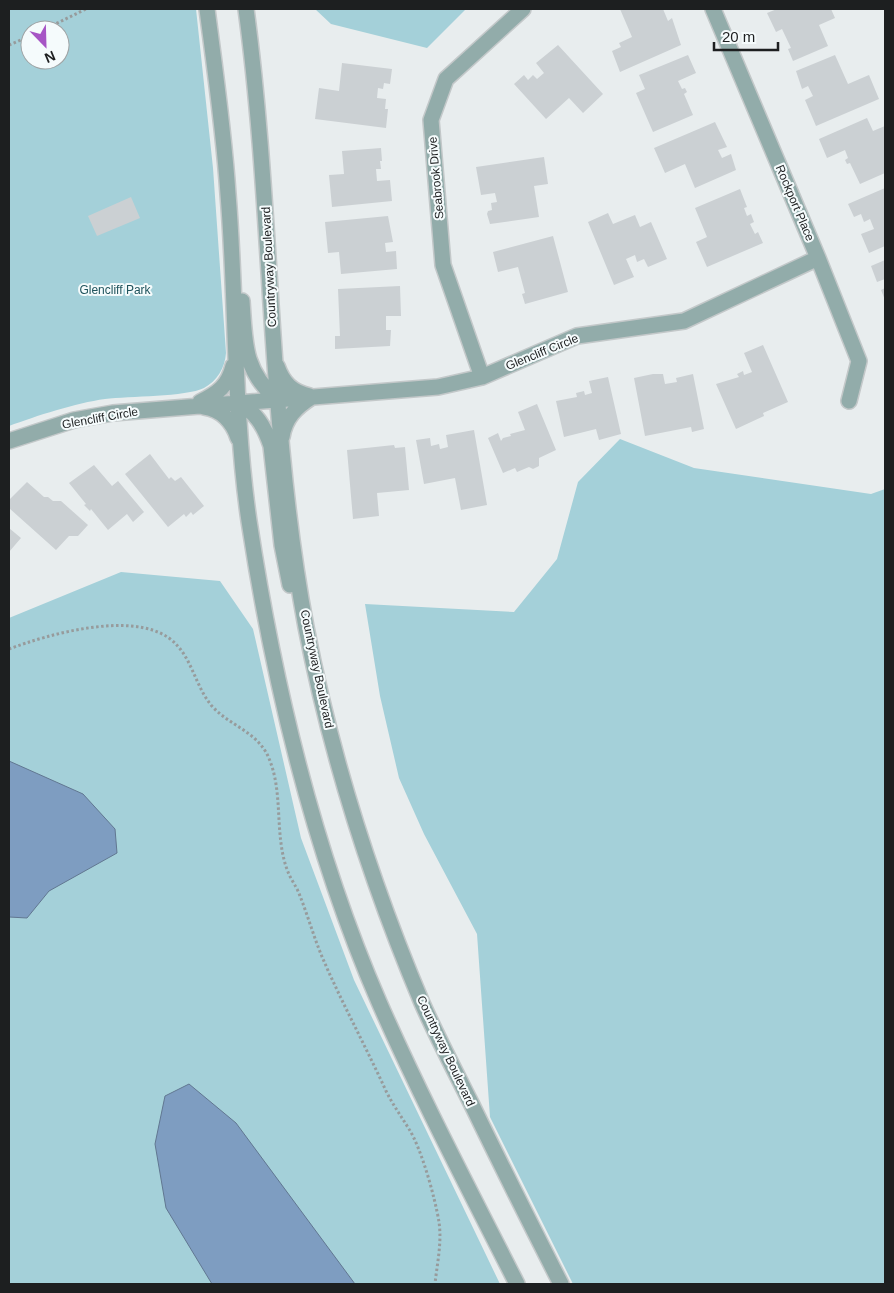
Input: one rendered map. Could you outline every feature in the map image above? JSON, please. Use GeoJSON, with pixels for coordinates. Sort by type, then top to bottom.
{"type":"FeatureCollection","features":[{"type":"Feature","properties":{"kind":"street"},"geometry":{"type":"LineString","coordinates":[[207,9],[229,196],[237,402],[249,518],[268,634],[306,800],[379,1002],[517,1284]]}},
{"type":"Feature","properties":{"kind":"street","name":"Countryway Boulevard"},"geometry":{"type":"LineString","coordinates":[[246,9],[258,97],[276,400],[290,526],[307,627],[344,789],[390,923],[423,1005],[561,1284]]}},
{"type":"Feature","properties":{"kind":"street","name":"Seabrook Drive"},"geometry":{"type":"LineString","coordinates":[[482,377],[443,264],[431,120],[446,78],[523,9]]}},
{"type":"Feature","properties":{"kind":"street","name":"Rockport Place"},"geometry":{"type":"LineString","coordinates":[[713,9],[818,258],[859,361],[850,401]]}},
{"type":"Feature","properties":{"kind":"street"},"geometry":{"type":"LineString","coordinates":[[225,160],[237,192],[248,356],[250,365],[261,384],[276,400]]}},
{"type":"Feature","properties":{"kind":"street","name":"Glencliff Circle"},"geometry":{"type":"LineString","coordinates":[[9,441],[74,420],[113,413],[438,387],[482,377],[577,336],[684,321],[818,258]]}},
{"type":"Feature","properties":{"kind":"street"},"geometry":{"type":"LineString","coordinates":[[195,406],[214,396],[225,386],[231,374],[235,354]]}},
{"type":"Feature","properties":{"kind":"street"},"geometry":{"type":"LineString","coordinates":[[237,402],[261,384],[268,373],[274,356]]}},
{"type":"Feature","properties":{"kind":"street","name":"Glencliff Circle"},"geometry":{"type":"LineString","coordinates":[[274,356],[286,384],[299,393],[314,396]]}},
{"type":"Feature","properties":{"kind":"street"},"geometry":{"type":"LineString","coordinates":[[281,443],[285,426],[291,414],[314,396]]}},
{"type":"Feature","properties":{"kind":"street","name":"Glencliff Circle"},"geometry":{"type":"LineString","coordinates":[[242,447],[249,424],[256,414],[268,403],[276,400]]}},
{"type":"Feature","properties":{"kind":"street"},"geometry":{"type":"LineString","coordinates":[[237,402],[256,414],[267,432],[271,446],[287,572],[295,606],[307,627]]}},
{"type":"Feature","properties":{"kind":"street","name":"Glencliff Circle"},"geometry":{"type":"LineString","coordinates":[[195,406],[210,408],[223,414],[235,429],[242,447]]}},
{"type":"Feature","properties":{"kind":"path"},"geometry":{"type":"LineString","coordinates":[[63,20],[86,9]]}},
{"type":"Feature","properties":{"kind":"path"},"geometry":{"type":"LineString","coordinates":[[9,649],[60,634],[92,628],[138,627],[154,631],[168,638],[180,649],[205,697],[219,714],[253,735],[262,746],[268,756],[274,778],[281,851],[288,872],[300,893],[322,957],[392,1104],[410,1130],[428,1178],[440,1235],[435,1284]]}},
{"type":"Feature","properties":{"kind":"green space","name":"Glencliff Park"},"geometry":{"type":"Polygon","coordinates":[[[9,9],[196,9],[213,168],[226,353],[222,369],[213,382],[196,391],[171,395],[105,399],[82,403],[9,426],[9,9]]]}},
{"type":"Feature","properties":{"kind":"green space"},"geometry":{"type":"Polygon","coordinates":[[[315,9],[466,9],[427,48],[331,24],[315,9]]]}},
{"type":"Feature","properties":{"kind":"green space"},"geometry":{"type":"Polygon","coordinates":[[[620,439],[694,468],[871,494],[885,489],[885,1284],[573,1284],[490,1117],[477,934],[424,834],[399,778],[380,696],[365,604],[514,612],[557,559],[578,482],[620,439]]]}},
{"type":"Feature","properties":{"kind":"green space"},"geometry":{"type":"Polygon","coordinates":[[[121,572],[220,581],[253,629],[301,838],[354,980],[500,1284],[9,1284],[9,618],[121,572]]]}},
{"type":"Feature","properties":{"kind":"shaded area"},"geometry":{"type":"Polygon","coordinates":[[[9,761],[83,794],[115,829],[117,853],[49,891],[27,918],[9,917],[9,761]]]}},
{"type":"Feature","properties":{"kind":"shaded area"},"geometry":{"type":"Polygon","coordinates":[[[189,1084],[236,1123],[355,1284],[212,1284],[166,1208],[155,1144],[165,1096],[189,1084]]]}},
{"type":"Feature","properties":{"kind":"building"},"geometry":{"type":"Polygon","coordinates":[[[620,9],[663,9],[668,21],[672,18],[681,45],[620,72],[612,51],[621,47],[619,43],[632,37],[620,9]]]}},
{"type":"Feature","properties":{"kind":"building"},"geometry":{"type":"Polygon","coordinates":[[[777,9],[831,9],[835,18],[819,25],[828,46],[793,61],[788,49],[791,48],[782,29],[776,32],[767,13],[777,9]]]}},
{"type":"Feature","properties":{"kind":"building"},"geometry":{"type":"Polygon","coordinates":[[[558,45],[603,94],[583,113],[569,98],[546,119],[514,84],[524,75],[528,80],[533,75],[537,79],[544,73],[536,63],[558,45]]]}},
{"type":"Feature","properties":{"kind":"building"},"geometry":{"type":"Polygon","coordinates":[[[688,55],[696,73],[678,81],[682,89],[685,88],[687,92],[684,94],[693,115],[653,132],[636,93],[645,89],[639,75],[688,55]]]}},
{"type":"Feature","properties":{"kind":"building"},"geometry":{"type":"Polygon","coordinates":[[[835,55],[848,84],[869,75],[879,99],[816,126],[805,100],[813,96],[808,86],[802,89],[796,71],[835,55]]]}},
{"type":"Feature","properties":{"kind":"building"},"geometry":{"type":"Polygon","coordinates":[[[342,63],[392,69],[390,84],[384,83],[383,89],[378,88],[377,98],[386,99],[385,109],[388,109],[386,128],[315,119],[319,88],[339,91],[342,63]]]}},
{"type":"Feature","properties":{"kind":"building"},"geometry":{"type":"Polygon","coordinates":[[[867,118],[873,131],[885,126],[885,173],[860,184],[850,163],[847,164],[845,160],[848,158],[845,150],[827,158],[819,139],[867,118]]]}},
{"type":"Feature","properties":{"kind":"building"},"geometry":{"type":"Polygon","coordinates":[[[715,122],[727,147],[718,150],[722,158],[731,154],[736,170],[695,188],[685,164],[665,173],[654,148],[715,122]]]}},
{"type":"Feature","properties":{"kind":"building"},"geometry":{"type":"Polygon","coordinates":[[[381,148],[382,161],[380,161],[381,169],[376,169],[377,181],[390,180],[392,201],[332,207],[329,175],[344,174],[342,151],[381,148]]]}},
{"type":"Feature","properties":{"kind":"building"},"geometry":{"type":"Polygon","coordinates":[[[544,157],[548,184],[534,186],[539,217],[490,224],[487,214],[488,211],[492,210],[491,203],[497,202],[495,193],[481,195],[476,167],[544,157]]]}},
{"type":"Feature","properties":{"kind":"building"},"geometry":{"type":"Polygon","coordinates":[[[885,188],[885,246],[869,253],[861,234],[874,229],[870,219],[864,222],[861,214],[854,217],[848,204],[885,188]]]}},
{"type":"Feature","properties":{"kind":"building"},"geometry":{"type":"Polygon","coordinates":[[[740,189],[747,207],[744,208],[747,216],[751,214],[754,222],[750,224],[755,234],[758,232],[763,243],[707,267],[696,242],[707,237],[695,208],[740,189]]]}},
{"type":"Feature","properties":{"kind":"building"},"geometry":{"type":"Polygon","coordinates":[[[131,197],[140,218],[97,236],[88,216],[131,197]]]}},
{"type":"Feature","properties":{"kind":"building"},"geometry":{"type":"Polygon","coordinates":[[[608,213],[613,224],[635,215],[640,227],[651,222],[667,259],[648,267],[644,259],[637,262],[635,255],[626,259],[634,277],[614,285],[588,222],[608,213]]]}},
{"type":"Feature","properties":{"kind":"building"},"geometry":{"type":"Polygon","coordinates":[[[388,216],[393,242],[385,243],[386,252],[396,251],[397,269],[341,274],[339,252],[328,253],[325,222],[388,216]]]}},
{"type":"Feature","properties":{"kind":"building"},"geometry":{"type":"Polygon","coordinates":[[[553,236],[568,292],[525,304],[522,294],[525,293],[518,267],[498,272],[493,252],[553,236]]]}},
{"type":"Feature","properties":{"kind":"building"},"geometry":{"type":"Polygon","coordinates":[[[885,260],[885,279],[877,282],[871,266],[885,260]]]}},
{"type":"Feature","properties":{"kind":"building"},"geometry":{"type":"Polygon","coordinates":[[[400,286],[401,316],[386,316],[386,330],[391,330],[390,346],[335,349],[335,336],[340,336],[338,289],[400,286]]]}},
{"type":"Feature","properties":{"kind":"building"},"geometry":{"type":"Polygon","coordinates":[[[885,288],[885,300],[881,290],[885,288]]]}},
{"type":"Feature","properties":{"kind":"building"},"geometry":{"type":"Polygon","coordinates":[[[763,345],[788,402],[763,413],[764,416],[736,429],[716,384],[739,377],[737,374],[743,371],[744,375],[752,372],[744,353],[763,345]]]}},
{"type":"Feature","properties":{"kind":"building"},"geometry":{"type":"Polygon","coordinates":[[[663,374],[665,384],[677,382],[676,378],[693,374],[704,429],[692,432],[691,427],[645,436],[634,378],[663,374]]]}},
{"type":"Feature","properties":{"kind":"building"},"geometry":{"type":"Polygon","coordinates":[[[608,377],[621,434],[599,440],[596,429],[564,437],[556,401],[577,397],[576,393],[584,391],[585,395],[592,393],[589,381],[608,377]]]}},
{"type":"Feature","properties":{"kind":"building"},"geometry":{"type":"Polygon","coordinates":[[[537,404],[556,450],[539,458],[539,466],[533,469],[529,467],[517,472],[515,468],[503,473],[488,438],[498,433],[501,441],[503,438],[511,436],[510,434],[525,430],[518,412],[537,404]]]}},
{"type":"Feature","properties":{"kind":"building"},"geometry":{"type":"Polygon","coordinates":[[[474,430],[487,505],[461,510],[455,478],[424,484],[416,440],[430,438],[431,446],[439,444],[440,449],[448,447],[446,435],[474,430]]]}},
{"type":"Feature","properties":{"kind":"building"},"geometry":{"type":"Polygon","coordinates":[[[394,445],[395,448],[405,447],[409,490],[377,493],[379,516],[353,519],[347,450],[394,445]]]}},
{"type":"Feature","properties":{"kind":"building"},"geometry":{"type":"Polygon","coordinates":[[[150,454],[169,479],[171,477],[175,481],[181,477],[204,506],[193,515],[191,512],[186,517],[184,514],[168,527],[125,474],[150,454]]]}},
{"type":"Feature","properties":{"kind":"building"},"geometry":{"type":"Polygon","coordinates":[[[94,465],[112,486],[118,481],[144,512],[133,522],[127,514],[108,530],[91,509],[90,511],[84,505],[86,504],[69,483],[94,465]]]}},
{"type":"Feature","properties":{"kind":"building"},"geometry":{"type":"Polygon","coordinates":[[[27,482],[44,497],[48,497],[53,501],[61,501],[88,525],[78,536],[69,536],[56,550],[9,508],[9,500],[27,482]]]}},
{"type":"Feature","properties":{"kind":"building"},"geometry":{"type":"Polygon","coordinates":[[[9,528],[21,538],[9,552],[9,528]]]}}]}
